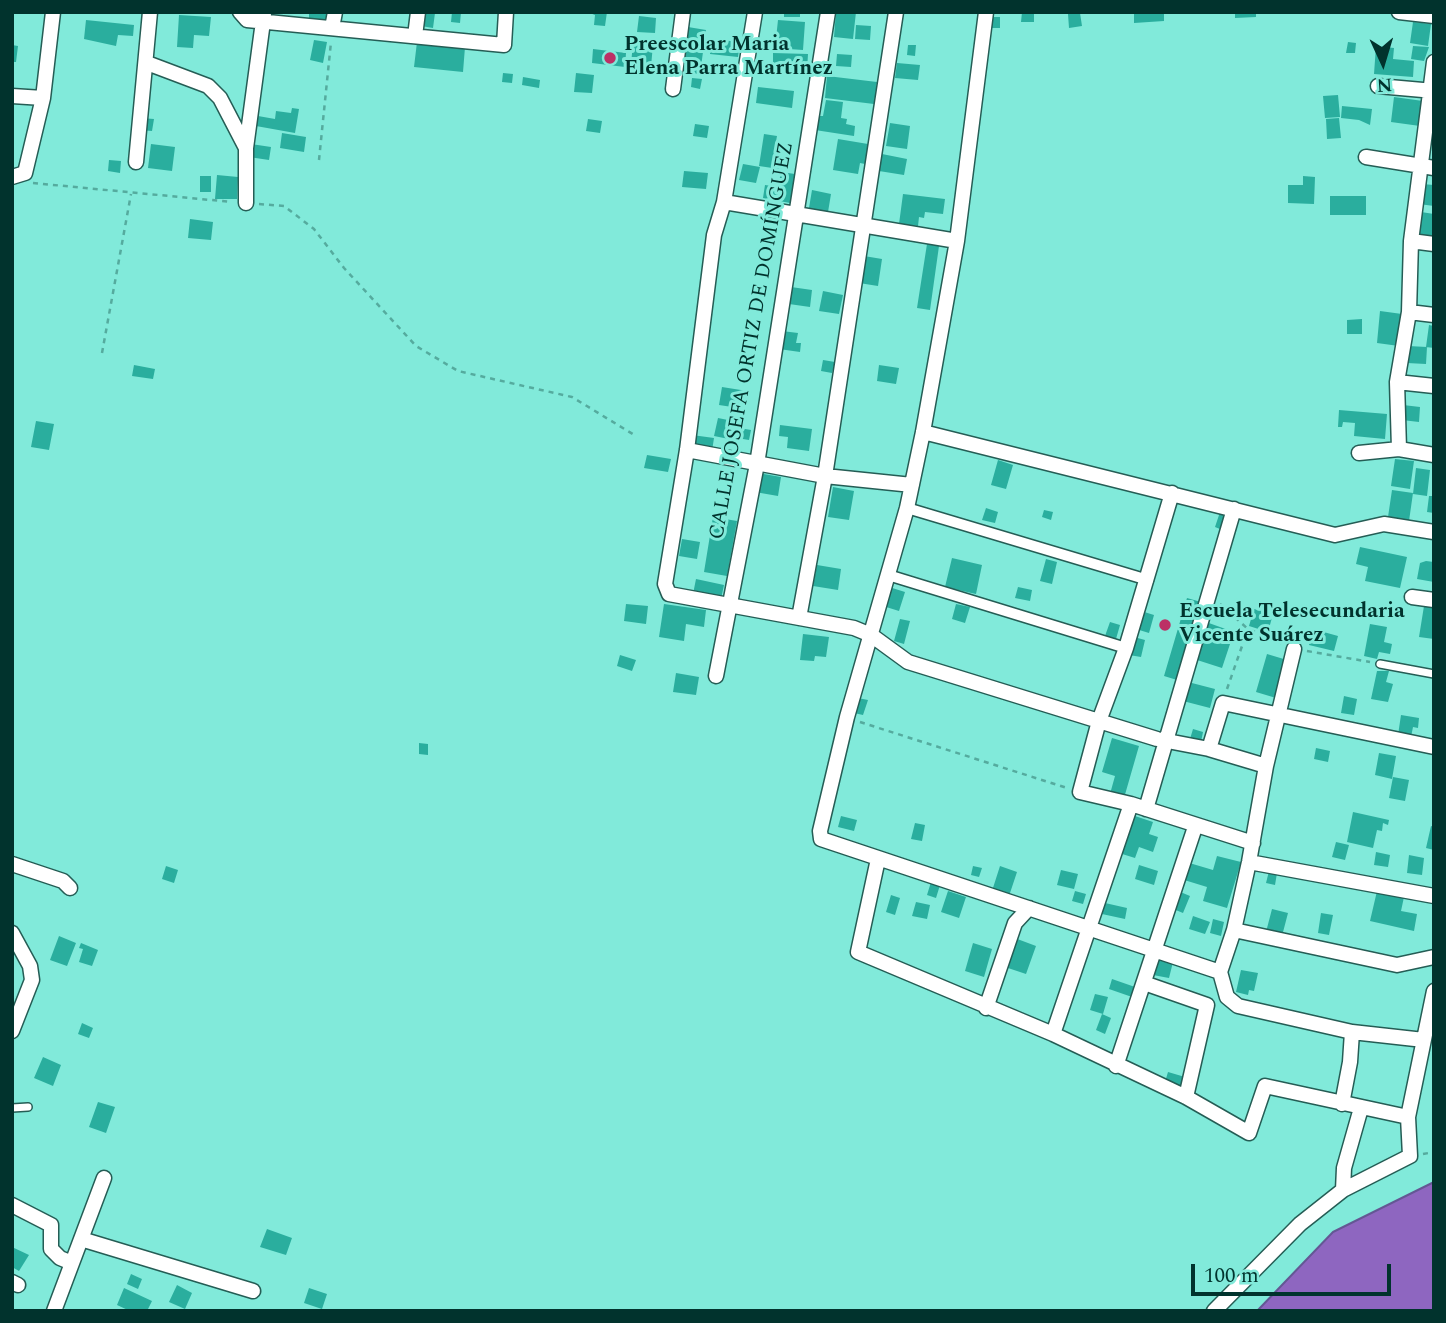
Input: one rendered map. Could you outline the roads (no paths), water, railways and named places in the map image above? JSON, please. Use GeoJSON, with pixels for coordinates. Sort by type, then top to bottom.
{"type":"FeatureCollection","features":[{"type":"Feature","properties":{"kind":"street"},"geometry":{"type":"LineString","coordinates":[[19,179],[25,173],[43,98],[53,12]]}},
{"type":"Feature","properties":{"kind":"street"},"geometry":{"type":"LineString","coordinates":[[136,162],[150,12]]}},
{"type":"Feature","properties":{"kind":"street"},"geometry":{"type":"LineString","coordinates":[[240,12],[247,20],[264,17],[332,28],[504,45],[506,12]]}},
{"type":"Feature","properties":{"kind":"street"},"geometry":{"type":"LineString","coordinates":[[332,28],[335,12]]}},
{"type":"Feature","properties":{"kind":"street"},"geometry":{"type":"LineString","coordinates":[[415,36],[418,12]]}},
{"type":"Feature","properties":{"kind":"street"},"geometry":{"type":"LineString","coordinates":[[673,89],[683,12]]}},
{"type":"Feature","properties":{"kind":"street"},"geometry":{"type":"LineString","coordinates":[[755,12],[724,202],[714,235],[687,450],[665,584],[669,594],[854,628],[871,635],[908,662],[1099,721],[1266,766]]}},
{"type":"Feature","properties":{"kind":"street","name":"CALLE JOSEFA ORTIZ DE DOMÍNGUEZ"},"geometry":{"type":"LineString","coordinates":[[716,676],[757,464],[828,12]]}},
{"type":"Feature","properties":{"kind":"street"},"geometry":{"type":"LineString","coordinates":[[799,618],[825,476],[896,12]]}},
{"type":"Feature","properties":{"kind":"street"},"geometry":{"type":"LineString","coordinates":[[986,12],[957,241],[923,432],[907,509],[847,718],[820,831],[821,839],[1220,972]]}},
{"type":"Feature","properties":{"kind":"street"},"geometry":{"type":"LineString","coordinates":[[1399,12],[1434,16]]}},
{"type":"Feature","properties":{"kind":"street"},"geometry":{"type":"LineString","coordinates":[[246,203],[246,148],[264,17]]}},
{"type":"Feature","properties":{"kind":"street"},"geometry":{"type":"LineString","coordinates":[[1399,449],[1397,382],[1409,312],[1411,241],[1427,167],[1434,62]]}},
{"type":"Feature","properties":{"kind":"street"},"geometry":{"type":"LineString","coordinates":[[147,63],[208,86],[220,98],[229,121],[246,148]]}},
{"type":"Feature","properties":{"kind":"street"},"geometry":{"type":"LineString","coordinates":[[1378,86],[1432,90]]}},
{"type":"Feature","properties":{"kind":"street"},"geometry":{"type":"LineString","coordinates":[[12,96],[43,98]]}},
{"type":"Feature","properties":{"kind":"street"},"geometry":{"type":"LineString","coordinates":[[1366,157],[1427,167]]}},
{"type":"Feature","properties":{"kind":"street"},"geometry":{"type":"LineString","coordinates":[[724,202],[957,241]]}},
{"type":"Feature","properties":{"kind":"street"},"geometry":{"type":"LineString","coordinates":[[1411,241],[1434,244]]}},
{"type":"Feature","properties":{"kind":"street"},"geometry":{"type":"LineString","coordinates":[[1409,312],[1434,315]]}},
{"type":"Feature","properties":{"kind":"street"},"geometry":{"type":"LineString","coordinates":[[1397,382],[1434,386]]}},
{"type":"Feature","properties":{"kind":"street"},"geometry":{"type":"LineString","coordinates":[[923,432],[1335,535],[1384,524],[1434,532]]}},
{"type":"Feature","properties":{"kind":"street"},"geometry":{"type":"LineString","coordinates":[[1359,453],[1399,449],[1434,455]]}},
{"type":"Feature","properties":{"kind":"street"},"geometry":{"type":"LineString","coordinates":[[687,450],[825,476],[912,485]]}},
{"type":"Feature","properties":{"kind":"street"},"geometry":{"type":"LineString","coordinates":[[1172,493],[1148,580],[1099,721],[1080,792],[1131,804],[1195,827],[1252,843]]}},
{"type":"Feature","properties":{"kind":"street"},"geometry":{"type":"LineString","coordinates":[[907,509],[1148,580]]}},
{"type":"Feature","properties":{"kind":"street"},"geometry":{"type":"LineString","coordinates":[[1146,809],[1234,509]]}},
{"type":"Feature","properties":{"kind":"street"},"geometry":{"type":"LineString","coordinates":[[888,575],[1126,648]]}},
{"type":"Feature","properties":{"kind":"street"},"geometry":{"type":"LineString","coordinates":[[1412,597],[1434,600]]}},
{"type":"Feature","properties":{"kind":"street"},"geometry":{"type":"LineString","coordinates":[[1294,649],[1266,766],[1234,930],[1220,972],[1227,997],[1238,1006],[1352,1032],[1424,1040]]}},
{"type":"Feature","properties":{"kind":"street"},"geometry":{"type":"LineString","coordinates":[[1209,749],[1223,703],[1279,717],[1434,747]]}},
{"type":"Feature","properties":{"kind":"street"},"geometry":{"type":"LineString","coordinates":[[1053,1034],[1131,804]]}},
{"type":"Feature","properties":{"kind":"street"},"geometry":{"type":"LineString","coordinates":[[1116,1066],[1195,827]]}},
{"type":"Feature","properties":{"kind":"street"},"geometry":{"type":"LineString","coordinates":[[878,859],[858,952],[1053,1034],[1186,1097],[1249,1133],[1265,1086],[1408,1117]]}},
{"type":"Feature","properties":{"kind":"street"},"geometry":{"type":"LineString","coordinates":[[1249,862],[1434,896]]}},
{"type":"Feature","properties":{"kind":"street"},"geometry":{"type":"LineString","coordinates":[[12,864],[63,881],[70,888]]}},
{"type":"Feature","properties":{"kind":"street"},"geometry":{"type":"LineString","coordinates":[[986,1008],[1015,923],[1029,908]]}},
{"type":"Feature","properties":{"kind":"street"},"geometry":{"type":"LineString","coordinates":[[1234,930],[1397,965],[1434,957]]}},
{"type":"Feature","properties":{"kind":"street"},"geometry":{"type":"LineString","coordinates":[[12,933],[30,966],[32,980],[12,1031]]}},
{"type":"Feature","properties":{"kind":"street"},"geometry":{"type":"LineString","coordinates":[[1144,983],[1207,1005],[1186,1097]]}},
{"type":"Feature","properties":{"kind":"street"},"geometry":{"type":"LineString","coordinates":[[1214,1311],[1300,1224],[1343,1190],[1410,1156],[1408,1117],[1434,991]]}},
{"type":"Feature","properties":{"kind":"street"},"geometry":{"type":"LineString","coordinates":[[1342,1104],[1350,1062],[1352,1032]]}},
{"type":"Feature","properties":{"kind":"street"},"geometry":{"type":"LineString","coordinates":[[1343,1190],[1344,1168],[1361,1108]]}},
{"type":"Feature","properties":{"kind":"street"},"geometry":{"type":"LineString","coordinates":[[54,1311],[104,1178]]}},
{"type":"Feature","properties":{"kind":"street"},"geometry":{"type":"LineString","coordinates":[[12,1205],[51,1225],[51,1249],[60,1258],[72,1263]]}},
{"type":"Feature","properties":{"kind":"street"},"geometry":{"type":"LineString","coordinates":[[81,1239],[253,1291]]}},
{"type":"Feature","properties":{"kind":"lane"},"geometry":{"type":"LineString","coordinates":[[1380,664],[1434,674]]}},
{"type":"Feature","properties":{"kind":"lane"},"geometry":{"type":"LineString","coordinates":[[12,1108],[28,1107]]}},
{"type":"Feature","properties":{"kind":"place","name":"Preescolar Maria Elena Parra Martínez"},"geometry":{"type":"Point","coordinates":[610,58]}},
{"type":"Feature","properties":{"kind":"place","name":"Escuela Telesecundaria Vicente Suárez"},"geometry":{"type":"Point","coordinates":[1165,625]}}]}
